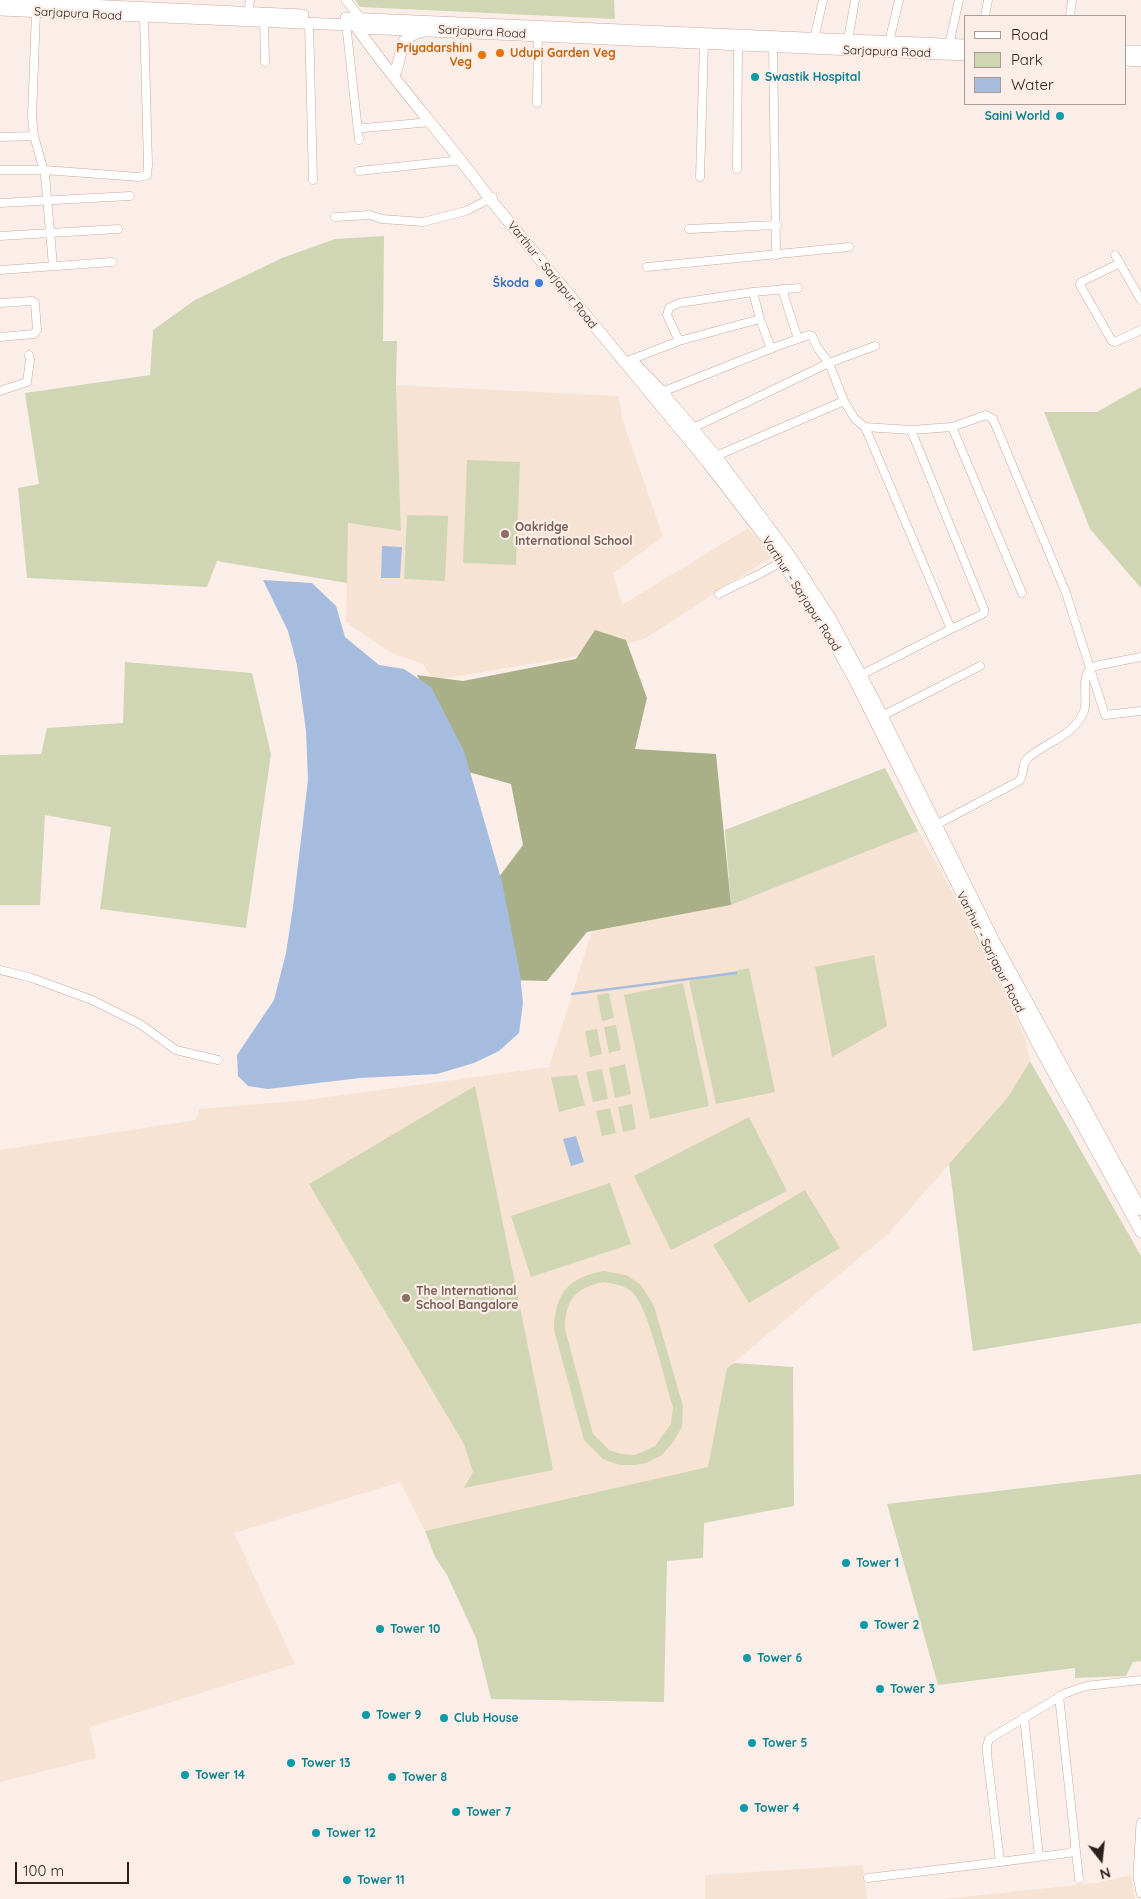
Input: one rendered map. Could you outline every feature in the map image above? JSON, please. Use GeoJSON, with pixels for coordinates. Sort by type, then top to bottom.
{"type":"FeatureCollection","features":[{"type":"Feature","properties":{"kind":"main road","name":"Sarjapura Road"},"geometry":{"type":"LineString","coordinates":[[1,3],[25,1],[248,12],[355,24],[704,44],[738,45],[814,39],[964,45]]}},
{"type":"Feature","properties":{"kind":"main road","name":"Sarjapura Road"},"geometry":{"type":"LineString","coordinates":[[1,3],[36,12],[773,42],[964,55]]}},
{"type":"Feature","properties":{"kind":"main road","name":"Varthur - Sarjapur Road"},"geometry":{"type":"LineString","coordinates":[[355,24],[366,42],[464,160]]}},
{"type":"Feature","properties":{"kind":"main road","name":"Varthur - Sarjapur Road"},"geometry":{"type":"LineString","coordinates":[[355,24],[396,71],[492,197],[786,559],[832,621],[857,677],[1035,1039],[1141,1232]]}},
{"type":"Feature","properties":{"kind":"main road"},"geometry":{"type":"LineString","coordinates":[[396,71],[404,41],[414,34],[428,29]]}},
{"type":"Feature","properties":{"kind":"main road"},"geometry":{"type":"LineString","coordinates":[[1126,51],[1141,51]]}},
{"type":"Feature","properties":{"kind":"main road"},"geometry":{"type":"LineString","coordinates":[[1126,60],[1141,61]]}},
{"type":"Feature","properties":{"kind":"main road","name":"Varthur - Sarjapur Road"},"geometry":{"type":"LineString","coordinates":[[492,197],[583,306],[630,360],[662,392],[716,456],[786,559]]}},
{"type":"Feature","properties":{"kind":"main road","name":"Varthur - Sarjapur Road"},"geometry":{"type":"LineString","coordinates":[[857,677],[882,716],[1035,1018],[1141,1210]]}},
{"type":"Feature","properties":{"kind":"street"},"geometry":{"type":"LineString","coordinates":[[248,12],[250,0]]}},
{"type":"Feature","properties":{"kind":"street"},"geometry":{"type":"LineString","coordinates":[[346,0],[355,24],[359,140]]}},
{"type":"Feature","properties":{"kind":"street"},"geometry":{"type":"LineString","coordinates":[[814,39],[823,0]]}},
{"type":"Feature","properties":{"kind":"street"},"geometry":{"type":"LineString","coordinates":[[848,40],[855,0]]}},
{"type":"Feature","properties":{"kind":"street"},"geometry":{"type":"LineString","coordinates":[[889,42],[899,0]]}},
{"type":"Feature","properties":{"kind":"street"},"geometry":{"type":"LineString","coordinates":[[949,45],[959,0]]}},
{"type":"Feature","properties":{"kind":"street"},"geometry":{"type":"LineString","coordinates":[[985,15],[988,0]]}},
{"type":"Feature","properties":{"kind":"street"},"geometry":{"type":"LineString","coordinates":[[1070,15],[1072,0]]}},
{"type":"Feature","properties":{"kind":"street"},"geometry":{"type":"LineString","coordinates":[[36,12],[32,116],[34,136],[44,170],[53,266]]}},
{"type":"Feature","properties":{"kind":"street"},"geometry":{"type":"LineString","coordinates":[[0,170],[44,170],[139,177],[147,175],[144,16]]}},
{"type":"Feature","properties":{"kind":"street"},"geometry":{"type":"LineString","coordinates":[[264,21],[265,62]]}},
{"type":"Feature","properties":{"kind":"street"},"geometry":{"type":"LineString","coordinates":[[309,23],[313,180]]}},
{"type":"Feature","properties":{"kind":"street"},"geometry":{"type":"LineString","coordinates":[[537,103],[538,35]]}},
{"type":"Feature","properties":{"kind":"street"},"geometry":{"type":"LineString","coordinates":[[773,42],[776,254]]}},
{"type":"Feature","properties":{"kind":"street"},"geometry":{"type":"LineString","coordinates":[[700,177],[704,44]]}},
{"type":"Feature","properties":{"kind":"street"},"geometry":{"type":"LineString","coordinates":[[737,169],[738,45]]}},
{"type":"Feature","properties":{"kind":"street"},"geometry":{"type":"LineString","coordinates":[[364,128],[431,122]]}},
{"type":"Feature","properties":{"kind":"street"},"geometry":{"type":"LineString","coordinates":[[0,137],[34,136]]}},
{"type":"Feature","properties":{"kind":"street"},"geometry":{"type":"LineString","coordinates":[[359,171],[464,160]]}},
{"type":"Feature","properties":{"kind":"street"},"geometry":{"type":"LineString","coordinates":[[0,203],[130,196]]}},
{"type":"Feature","properties":{"kind":"street"},"geometry":{"type":"LineString","coordinates":[[335,217],[370,215],[382,219],[423,222],[466,211],[492,197]]}},
{"type":"Feature","properties":{"kind":"street"},"geometry":{"type":"LineString","coordinates":[[689,229],[777,225]]}},
{"type":"Feature","properties":{"kind":"street"},"geometry":{"type":"LineString","coordinates":[[0,236],[118,229]]}},
{"type":"Feature","properties":{"kind":"street"},"geometry":{"type":"LineString","coordinates":[[647,267],[849,247]]}},
{"type":"Feature","properties":{"kind":"street"},"geometry":{"type":"LineString","coordinates":[[1115,254],[1141,300]]}},
{"type":"Feature","properties":{"kind":"street"},"geometry":{"type":"LineString","coordinates":[[0,270],[112,262]]}},
{"type":"Feature","properties":{"kind":"street"},"geometry":{"type":"LineString","coordinates":[[1120,263],[1081,282],[1080,285],[1112,341],[1115,342],[1141,330]]}},
{"type":"Feature","properties":{"kind":"street"},"geometry":{"type":"LineString","coordinates":[[679,340],[667,315],[667,310],[679,303],[753,292],[798,288]]}},
{"type":"Feature","properties":{"kind":"street"},"geometry":{"type":"LineString","coordinates":[[782,289],[798,339]]}},
{"type":"Feature","properties":{"kind":"street"},"geometry":{"type":"LineString","coordinates":[[753,292],[771,349]]}},
{"type":"Feature","properties":{"kind":"street"},"geometry":{"type":"LineString","coordinates":[[0,304],[32,301],[35,303],[37,330],[34,334],[0,337]]}},
{"type":"Feature","properties":{"kind":"street"},"geometry":{"type":"LineString","coordinates":[[630,360],[679,340],[760,319]]}},
{"type":"Feature","properties":{"kind":"street"},"geometry":{"type":"LineString","coordinates":[[662,392],[771,349],[812,336],[817,347],[829,363],[844,401],[855,419],[865,428],[951,629]]}},
{"type":"Feature","properties":{"kind":"street"},"geometry":{"type":"LineString","coordinates":[[693,428],[829,363],[875,346]]}},
{"type":"Feature","properties":{"kind":"street"},"geometry":{"type":"LineString","coordinates":[[0,390],[27,382],[29,355]]}},
{"type":"Feature","properties":{"kind":"street"},"geometry":{"type":"LineString","coordinates":[[716,456],[844,401]]}},
{"type":"Feature","properties":{"kind":"street"},"geometry":{"type":"LineString","coordinates":[[865,428],[911,430],[952,427],[986,416],[993,419],[1066,593],[1105,715],[1141,711]]}},
{"type":"Feature","properties":{"kind":"street"},"geometry":{"type":"LineString","coordinates":[[952,427],[1022,593]]}},
{"type":"Feature","properties":{"kind":"street"},"geometry":{"type":"LineString","coordinates":[[857,677],[984,613],[911,430]]}},
{"type":"Feature","properties":{"kind":"street"},"geometry":{"type":"LineString","coordinates":[[719,594],[739,583],[752,579],[786,559]]}},
{"type":"Feature","properties":{"kind":"street"},"geometry":{"type":"LineString","coordinates":[[936,825],[1019,780],[1023,774],[1022,766],[1028,757],[1074,727],[1081,718],[1086,704],[1085,679],[1090,668],[1141,658]]}},
{"type":"Feature","properties":{"kind":"street"},"geometry":{"type":"LineString","coordinates":[[882,716],[980,666]]}},
{"type":"Feature","properties":{"kind":"street"},"geometry":{"type":"LineString","coordinates":[[0,970],[32,978],[92,1000],[140,1024],[176,1050],[218,1060]]}},
{"type":"Feature","properties":{"kind":"street"},"geometry":{"type":"LineString","coordinates":[[1000,1862],[987,1746],[989,1739],[1060,1696],[1086,1686],[1141,1680]]}},
{"type":"Feature","properties":{"kind":"street"},"geometry":{"type":"LineString","coordinates":[[1060,1696],[1079,1879]]}},
{"type":"Feature","properties":{"kind":"street"},"geometry":{"type":"LineString","coordinates":[[1024,1717],[1039,1857]]}},
{"type":"Feature","properties":{"kind":"street"},"geometry":{"type":"LineString","coordinates":[[1141,1823],[1138,1876],[1141,1893]]}},
{"type":"Feature","properties":{"kind":"street"},"geometry":{"type":"LineString","coordinates":[[868,1878],[1069,1853],[1074,1850],[1075,1844]]}},
{"type":"Feature","properties":{"kind":"shaded area","name":"Oakridge International School"},"geometry":{"type":"Polygon","coordinates":[[[396,385],[619,396],[622,418],[663,537],[613,573],[622,605],[748,528],[773,556],[644,639],[585,655],[433,680],[423,664],[392,653],[346,622],[348,523],[401,531],[396,385]]]}},
{"type":"Feature","properties":{"kind":"shaded area","name":"The International School Bangalore"},"geometry":{"type":"Polygon","coordinates":[[[918,831],[976,934],[1025,1037],[1030,1061],[1008,1097],[889,1233],[727,1368],[709,1467],[425,1531],[400,1482],[234,1533],[295,1664],[90,1727],[96,1758],[0,1782],[0,1150],[196,1120],[199,1109],[306,1100],[549,1067],[592,931],[731,905],[918,831]]]}},
{"type":"Feature","properties":{"kind":"shaded area"},"geometry":{"type":"Polygon","coordinates":[[[863,1865],[867,1899],[705,1899],[705,1875],[863,1865]]]}},
{"type":"Feature","properties":{"kind":"shaded area"},"geometry":{"type":"Polygon","coordinates":[[[1131,1875],[1135,1899],[942,1899],[1096,1883],[1131,1875]]]}},
{"type":"Feature","properties":{"kind":"green space"},"geometry":{"type":"Polygon","coordinates":[[[355,0],[614,0],[615,19],[360,7],[355,0]]]}},
{"type":"Feature","properties":{"kind":"green space"},"geometry":{"type":"Polygon","coordinates":[[[384,236],[383,341],[397,341],[396,385],[401,531],[348,523],[347,583],[217,561],[207,587],[27,578],[18,488],[39,484],[25,393],[150,375],[153,330],[195,300],[282,258],[335,239],[384,236]]]}},
{"type":"Feature","properties":{"kind":"green space"},"geometry":{"type":"Polygon","coordinates":[[[1141,387],[1141,588],[1090,529],[1044,412],[1097,412],[1141,387]]]}},
{"type":"Feature","properties":{"kind":"green space"},"geometry":{"type":"Polygon","coordinates":[[[467,460],[520,462],[516,565],[463,563],[467,460]]]}},
{"type":"Feature","properties":{"kind":"green space"},"geometry":{"type":"Polygon","coordinates":[[[407,515],[448,516],[445,581],[404,579],[407,515]]]}},
{"type":"Feature","properties":{"kind":"green space"},"geometry":{"type":"Polygon","coordinates":[[[595,630],[626,640],[647,698],[635,749],[716,754],[731,905],[587,932],[547,981],[507,980],[478,905],[523,845],[511,784],[465,771],[417,675],[463,681],[576,659],[595,630]]]}},
{"type":"Feature","properties":{"kind":"green space"},"geometry":{"type":"Polygon","coordinates":[[[125,662],[252,673],[271,754],[246,928],[100,909],[111,827],[45,815],[40,905],[0,905],[0,755],[41,754],[47,728],[123,723],[125,662]]]}},
{"type":"Feature","properties":{"kind":"green space"},"geometry":{"type":"Polygon","coordinates":[[[885,768],[918,831],[731,905],[725,830],[885,768]]]}},
{"type":"Feature","properties":{"kind":"green space"},"geometry":{"type":"Polygon","coordinates":[[[874,955],[887,1026],[832,1057],[815,967],[874,955]]]}},
{"type":"Feature","properties":{"kind":"green space"},"geometry":{"type":"Polygon","coordinates":[[[749,968],[775,1092],[716,1104],[689,981],[749,968]]]}},
{"type":"Feature","properties":{"kind":"green space"},"geometry":{"type":"Polygon","coordinates":[[[683,983],[709,1106],[650,1119],[624,995],[683,983]]]}},
{"type":"Feature","properties":{"kind":"green space"},"geometry":{"type":"Polygon","coordinates":[[[609,993],[614,1018],[602,1021],[597,995],[609,993]]]}},
{"type":"Feature","properties":{"kind":"green space"},"geometry":{"type":"Polygon","coordinates":[[[616,1025],[621,1050],[609,1053],[604,1027],[616,1025]]]}},
{"type":"Feature","properties":{"kind":"green space"},"geometry":{"type":"Polygon","coordinates":[[[597,1029],[602,1054],[590,1057],[585,1031],[597,1029]]]}},
{"type":"Feature","properties":{"kind":"green space"},"geometry":{"type":"Polygon","coordinates":[[[1030,1061],[1141,1256],[1141,1323],[973,1351],[949,1164],[1008,1097],[1030,1061]]]}},
{"type":"Feature","properties":{"kind":"green space"},"geometry":{"type":"Polygon","coordinates":[[[625,1064],[631,1094],[615,1098],[609,1068],[625,1064]]]}},
{"type":"Feature","properties":{"kind":"green space"},"geometry":{"type":"Polygon","coordinates":[[[602,1069],[608,1099],[593,1102],[586,1072],[602,1069]]]}},
{"type":"Feature","properties":{"kind":"green space"},"geometry":{"type":"Polygon","coordinates":[[[577,1075],[585,1105],[559,1112],[551,1077],[577,1075]]]}},
{"type":"Feature","properties":{"kind":"green space"},"geometry":{"type":"Polygon","coordinates":[[[475,1086],[553,1470],[464,1488],[473,1472],[464,1444],[309,1184],[475,1086]]]}},
{"type":"Feature","properties":{"kind":"green space"},"geometry":{"type":"Polygon","coordinates":[[[632,1104],[636,1129],[623,1132],[618,1107],[632,1104]]]}},
{"type":"Feature","properties":{"kind":"green space"},"geometry":{"type":"Polygon","coordinates":[[[610,1108],[616,1133],[602,1136],[596,1111],[610,1108]]]}},
{"type":"Feature","properties":{"kind":"green space"},"geometry":{"type":"Polygon","coordinates":[[[749,1117],[787,1191],[671,1250],[634,1176],[749,1117]]]}},
{"type":"Feature","properties":{"kind":"green space"},"geometry":{"type":"Polygon","coordinates":[[[610,1183],[631,1244],[531,1277],[511,1216],[610,1183]]]}},
{"type":"Feature","properties":{"kind":"green space"},"geometry":{"type":"Polygon","coordinates":[[[805,1190],[840,1248],[749,1303],[713,1245],[805,1190]]]}},
{"type":"Feature","properties":{"kind":"green space"},"geometry":{"type":"Polygon","coordinates":[[[604,1271],[626,1275],[641,1285],[654,1306],[683,1406],[682,1427],[673,1442],[662,1455],[646,1463],[619,1465],[603,1459],[584,1440],[554,1330],[557,1306],[566,1289],[581,1278],[604,1271]],[[604,1282],[586,1287],[574,1296],[567,1310],[565,1329],[593,1434],[609,1450],[621,1454],[635,1455],[655,1446],[671,1424],[673,1407],[651,1330],[639,1301],[626,1288],[604,1282]]]}},
{"type":"Feature","properties":{"kind":"green space"},"geometry":{"type":"Polygon","coordinates":[[[734,1363],[793,1367],[794,1506],[704,1523],[703,1558],[667,1561],[664,1702],[491,1699],[476,1638],[447,1575],[435,1557],[425,1531],[708,1467],[727,1368],[734,1363]]]}},
{"type":"Feature","properties":{"kind":"green space"},"geometry":{"type":"Polygon","coordinates":[[[1141,1474],[1141,1661],[1133,1662],[1126,1676],[1075,1678],[1075,1668],[938,1685],[887,1504],[1141,1474]]]}},
{"type":"Feature","properties":{"kind":"water"},"geometry":{"type":"Polygon","coordinates":[[[382,546],[402,547],[400,578],[381,578],[382,546]]]}},
{"type":"Feature","properties":{"kind":"water"},"geometry":{"type":"Polygon","coordinates":[[[263,580],[312,583],[336,606],[345,637],[379,665],[404,669],[431,687],[464,751],[502,882],[520,974],[523,1003],[519,1033],[499,1051],[474,1063],[437,1074],[360,1078],[268,1089],[248,1086],[238,1076],[237,1055],[274,1000],[286,953],[308,780],[306,731],[297,665],[288,631],[263,580]]]}},
{"type":"Feature","properties":{"kind":"water"},"geometry":{"type":"Polygon","coordinates":[[[576,1136],[584,1162],[571,1166],[563,1139],[576,1136]]]}},
{"type":"Feature","properties":{"kind":"waterway"},"geometry":{"type":"LineString","coordinates":[[572,994],[736,973]]}},
{"type":"Feature","properties":{"kind":"place","name":"Udupi Garden Veg"},"geometry":{"type":"Point","coordinates":[500,53]}},
{"type":"Feature","properties":{"kind":"place","name":"Priyadarshini Veg"},"geometry":{"type":"Point","coordinates":[482,55]}},
{"type":"Feature","properties":{"kind":"place","name":"Swastik Hospital"},"geometry":{"type":"Point","coordinates":[755,77]}},
{"type":"Feature","properties":{"kind":"place","name":"Saini World"},"geometry":{"type":"Point","coordinates":[1060,116]}},
{"type":"Feature","properties":{"kind":"place","name":"Škoda"},"geometry":{"type":"Point","coordinates":[539,283]}},
{"type":"Feature","properties":{"kind":"place","name":"Oakridge International School"},"geometry":{"type":"Point","coordinates":[505,534]}},
{"type":"Feature","properties":{"kind":"place","name":"The International School Bangalore"},"geometry":{"type":"Point","coordinates":[406,1298]}},
{"type":"Feature","properties":{"kind":"place","name":"Tower 1"},"geometry":{"type":"Point","coordinates":[846,1563]}},
{"type":"Feature","properties":{"kind":"place","name":"Tower 2"},"geometry":{"type":"Point","coordinates":[864,1625]}},
{"type":"Feature","properties":{"kind":"place","name":"Tower 10"},"geometry":{"type":"Point","coordinates":[380,1629]}},
{"type":"Feature","properties":{"kind":"place","name":"Tower 6"},"geometry":{"type":"Point","coordinates":[747,1658]}},
{"type":"Feature","properties":{"kind":"place","name":"Tower 3"},"geometry":{"type":"Point","coordinates":[880,1689]}},
{"type":"Feature","properties":{"kind":"place","name":"Tower 9"},"geometry":{"type":"Point","coordinates":[366,1715]}},
{"type":"Feature","properties":{"kind":"place","name":"Club House"},"geometry":{"type":"Point","coordinates":[444,1718]}},
{"type":"Feature","properties":{"kind":"place","name":"Tower 5"},"geometry":{"type":"Point","coordinates":[752,1743]}},
{"type":"Feature","properties":{"kind":"place","name":"Tower 13"},"geometry":{"type":"Point","coordinates":[291,1763]}},
{"type":"Feature","properties":{"kind":"place","name":"Tower 14"},"geometry":{"type":"Point","coordinates":[185,1775]}},
{"type":"Feature","properties":{"kind":"place","name":"Tower 8"},"geometry":{"type":"Point","coordinates":[392,1777]}},
{"type":"Feature","properties":{"kind":"place","name":"Tower 4"},"geometry":{"type":"Point","coordinates":[744,1808]}},
{"type":"Feature","properties":{"kind":"place","name":"Tower 7"},"geometry":{"type":"Point","coordinates":[456,1812]}},
{"type":"Feature","properties":{"kind":"place","name":"Tower 12"},"geometry":{"type":"Point","coordinates":[316,1833]}},
{"type":"Feature","properties":{"kind":"place","name":"Tower 11"},"geometry":{"type":"Point","coordinates":[347,1880]}}]}
